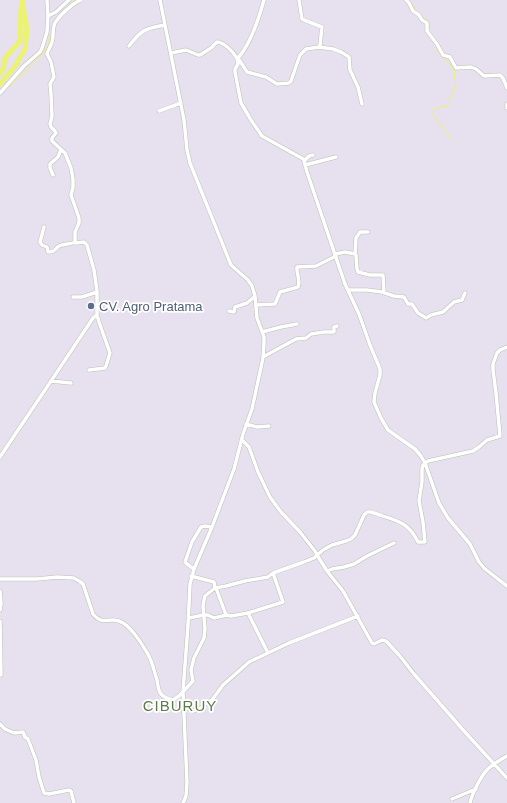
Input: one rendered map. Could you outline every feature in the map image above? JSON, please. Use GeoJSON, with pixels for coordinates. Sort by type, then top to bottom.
{"type":"FeatureCollection","features":[{"type":"Feature","properties":{"kind":"street"},"geometry":{"type":"LineString","coordinates":[[47,0],[48,16],[45,51],[51,62],[54,77],[50,84],[52,94],[52,116],[50,124],[56,131],[52,141],[65,153],[71,168],[73,188],[71,195],[79,218],[74,239],[76,242]]}},
{"type":"Feature","properties":{"kind":"street"},"geometry":{"type":"LineString","coordinates":[[48,16],[56,12],[69,0]]}},
{"type":"Feature","properties":{"kind":"street"},"geometry":{"type":"LineString","coordinates":[[0,93],[24,66],[40,52],[45,51],[52,42],[55,23],[71,7],[81,0]]}},
{"type":"Feature","properties":{"kind":"street"},"geometry":{"type":"LineString","coordinates":[[160,0],[181,103],[188,155],[196,179],[231,265],[248,280],[252,286],[257,318],[264,340],[263,357],[252,409],[246,424],[234,469],[212,527],[191,576],[183,692],[187,775],[186,796],[183,803]]}},
{"type":"Feature","properties":{"kind":"street"},"geometry":{"type":"LineString","coordinates":[[264,0],[258,20],[238,58],[238,64],[234,70],[240,100],[262,136],[305,160]]}},
{"type":"Feature","properties":{"kind":"street"},"geometry":{"type":"LineString","coordinates":[[299,0],[302,19],[322,27],[319,47]]}},
{"type":"Feature","properties":{"kind":"street"},"geometry":{"type":"LineString","coordinates":[[406,0],[413,11],[427,23],[427,31],[443,55],[450,56],[456,68],[471,67],[476,69],[484,76],[500,76],[503,78],[507,88]]}},
{"type":"Feature","properties":{"kind":"street"},"geometry":{"type":"LineString","coordinates":[[129,46],[139,34],[150,28],[165,25]]}},
{"type":"Feature","properties":{"kind":"street"},"geometry":{"type":"LineString","coordinates":[[171,53],[186,50],[198,55],[219,42],[226,46],[238,58],[247,72],[266,77],[276,84],[289,83],[291,81],[300,55],[306,49],[319,47],[340,51],[349,57],[350,70],[358,87],[362,104]]}},
{"type":"Feature","properties":{"kind":"street"},"geometry":{"type":"LineString","coordinates":[[159,111],[181,103]]}},
{"type":"Feature","properties":{"kind":"street"},"geometry":{"type":"LineString","coordinates":[[53,175],[50,170],[50,164],[58,157],[61,150]]}},
{"type":"Feature","properties":{"kind":"street"},"geometry":{"type":"LineString","coordinates":[[313,154],[304,161],[305,165],[348,290],[380,369],[374,402],[381,418],[388,430],[415,449],[423,459],[439,503],[448,518],[470,544],[479,562],[484,568],[507,586]]}},
{"type":"Feature","properties":{"kind":"street"},"geometry":{"type":"LineString","coordinates":[[305,165],[336,157]]}},
{"type":"Feature","properties":{"kind":"street"},"geometry":{"type":"LineString","coordinates":[[44,227],[40,242],[42,245],[47,247],[48,252],[54,252],[60,246],[76,242],[84,242],[87,245],[94,270],[100,326],[109,351],[105,368],[89,370]]}},
{"type":"Feature","properties":{"kind":"street"},"geometry":{"type":"LineString","coordinates":[[368,232],[360,232],[356,238],[355,254],[357,269],[358,272],[370,276],[384,275],[384,293]]}},
{"type":"Feature","properties":{"kind":"street"},"geometry":{"type":"LineString","coordinates":[[256,305],[275,304],[280,292],[298,287],[297,267],[316,266],[336,255],[345,252],[355,254]]}},
{"type":"Feature","properties":{"kind":"street"},"geometry":{"type":"LineString","coordinates":[[348,290],[367,290],[404,298],[408,304],[412,304],[418,313],[426,318],[443,312],[454,302],[462,300],[465,292]]}},
{"type":"Feature","properties":{"kind":"street"},"geometry":{"type":"LineString","coordinates":[[74,297],[82,297],[97,292]]}},
{"type":"Feature","properties":{"kind":"street"},"geometry":{"type":"LineString","coordinates":[[229,311],[234,312],[235,307],[247,303],[254,296]]}},
{"type":"Feature","properties":{"kind":"street"},"geometry":{"type":"LineString","coordinates":[[0,457],[93,318],[98,315]]}},
{"type":"Feature","properties":{"kind":"street"},"geometry":{"type":"LineString","coordinates":[[262,332],[297,324]]}},
{"type":"Feature","properties":{"kind":"street"},"geometry":{"type":"LineString","coordinates":[[263,357],[297,338],[306,338],[311,334],[334,332],[334,326],[337,326]]}},
{"type":"Feature","properties":{"kind":"street"},"geometry":{"type":"LineString","coordinates":[[0,579],[66,577],[74,578],[79,581],[85,588],[93,614],[96,618],[103,621],[116,620],[123,623],[139,640],[151,660],[161,694],[173,700],[183,692],[194,679],[191,668],[194,658],[204,638],[204,598],[215,588],[268,577],[273,573],[314,558],[332,545],[346,541],[355,535],[364,515],[367,512],[399,522],[409,528],[415,535],[418,542],[425,542],[419,501],[422,482],[422,469],[425,463],[473,451],[487,440],[500,436],[493,364],[497,353],[507,347]]}},
{"type":"Feature","properties":{"kind":"street"},"geometry":{"type":"LineString","coordinates":[[51,381],[71,384]]}},
{"type":"Feature","properties":{"kind":"street"},"geometry":{"type":"LineString","coordinates":[[246,424],[257,427],[269,426]]}},
{"type":"Feature","properties":{"kind":"street"},"geometry":{"type":"LineString","coordinates":[[242,440],[249,446],[258,472],[272,501],[315,551],[327,571],[343,591],[372,643],[374,644],[382,640],[386,641],[507,778]]}},
{"type":"Feature","properties":{"kind":"street"},"geometry":{"type":"LineString","coordinates":[[194,569],[185,562],[192,542],[201,527],[212,527]]}},
{"type":"Feature","properties":{"kind":"street"},"geometry":{"type":"LineString","coordinates":[[327,571],[332,568],[354,564],[394,543]]}},
{"type":"Feature","properties":{"kind":"street"},"geometry":{"type":"LineString","coordinates":[[188,618],[204,615],[214,618],[226,615],[231,616],[248,613],[283,602],[273,573]]}},
{"type":"Feature","properties":{"kind":"street"},"geometry":{"type":"LineString","coordinates":[[191,576],[214,582],[226,615]]}},
{"type":"Feature","properties":{"kind":"street"},"geometry":{"type":"LineString","coordinates":[[0,591],[0,610]]}},
{"type":"Feature","properties":{"kind":"street"},"geometry":{"type":"LineString","coordinates":[[248,613],[268,653]]}},
{"type":"Feature","properties":{"kind":"street"},"geometry":{"type":"LineString","coordinates":[[184,707],[194,710],[202,708],[212,700],[223,685],[251,661],[289,643],[358,616]]}},
{"type":"Feature","properties":{"kind":"street"},"geometry":{"type":"LineString","coordinates":[[0,621],[0,675]]}},
{"type":"Feature","properties":{"kind":"street"},"geometry":{"type":"LineString","coordinates":[[0,724],[5,730],[13,733],[23,732],[25,737],[28,739],[36,760],[44,793],[49,794],[70,790],[72,791],[74,803]]}},
{"type":"Feature","properties":{"kind":"street"},"geometry":{"type":"LineString","coordinates":[[470,803],[484,773],[507,756]]}},
{"type":"Feature","properties":{"kind":"street"},"geometry":{"type":"LineString","coordinates":[[452,799],[476,788]]}},
{"type":"Feature","properties":{"kind":"waterway"},"geometry":{"type":"LineString","coordinates":[[0,84],[15,66],[25,49],[27,29],[22,2],[23,0]]}},
{"type":"Feature","properties":{"kind":"waterway"},"geometry":{"type":"LineString","coordinates":[[70,5],[75,0]]}},
{"type":"Feature","properties":{"kind":"waterway"},"geometry":{"type":"LineString","coordinates":[[411,3],[416,11]]}},
{"type":"Feature","properties":{"kind":"waterway"},"geometry":{"type":"LineString","coordinates":[[0,73],[3,69],[5,58],[20,41],[21,7]]}},
{"type":"Feature","properties":{"kind":"waterway"},"geometry":{"type":"LineString","coordinates":[[57,17],[62,12]]}},
{"type":"Feature","properties":{"kind":"waterway"},"geometry":{"type":"LineString","coordinates":[[422,17],[426,19],[430,25],[428,29]]}},
{"type":"Feature","properties":{"kind":"waterway"},"geometry":{"type":"LineString","coordinates":[[5,90],[43,53],[47,48],[51,35]]}},
{"type":"Feature","properties":{"kind":"waterway"},"geometry":{"type":"LineString","coordinates":[[437,48],[448,63],[455,69],[454,77],[456,82],[450,97],[449,105],[434,109],[433,113],[452,140]]}},
{"type":"Feature","properties":{"kind":"place","name":"CV. Agro Pratama"},"geometry":{"type":"Point","coordinates":[91,306]}},
{"type":"Feature","properties":{"kind":"district","name":"CIBURUY"},"geometry":{"type":"Point","coordinates":[180,706]}}]}
